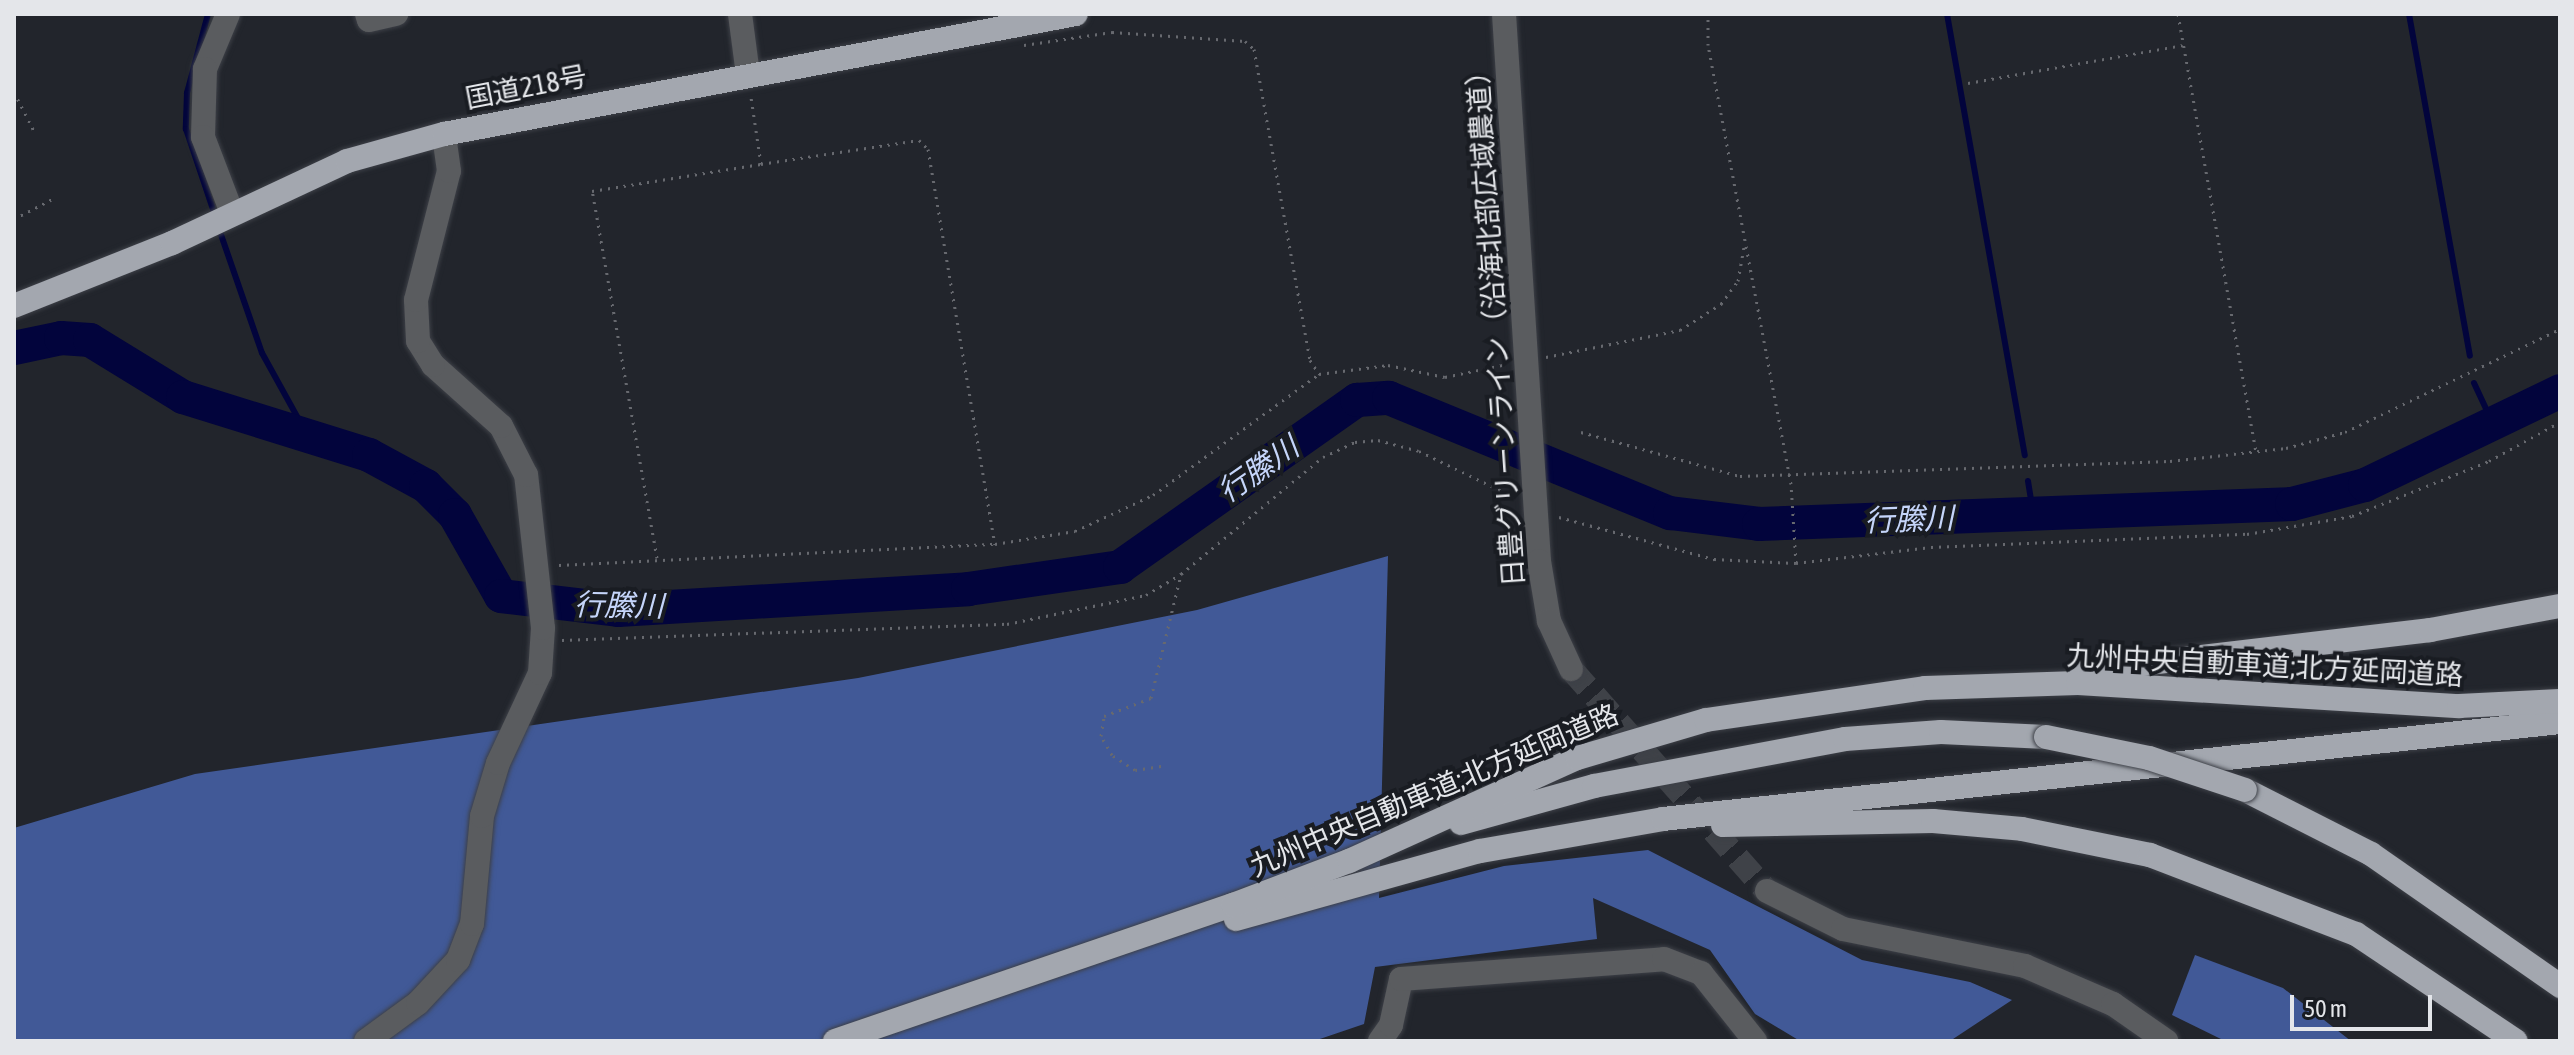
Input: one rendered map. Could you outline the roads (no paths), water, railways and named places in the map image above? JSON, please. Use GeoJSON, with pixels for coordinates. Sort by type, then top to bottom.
{"type":"FeatureCollection","features":[{"type":"Feature","properties":{"kind":"highway","name":"国道218号"},"geometry":{"type":"LineString","coordinates":[[14,306],[201,228],[347,161],[444,134],[1076,14]]}},
{"type":"Feature","properties":{"kind":"highway"},"geometry":{"type":"LineString","coordinates":[[1925,688],[2445,628],[2560,606]]}},
{"type":"Feature","properties":{"kind":"highway","name":"九州中央自動車道;北方延岡道路"},"geometry":{"type":"LineString","coordinates":[[835,1041],[1056,967],[1349,861],[1617,743],[1706,720],[1925,688],[2143,683],[2444,705],[2560,701]]}},
{"type":"Feature","properties":{"kind":"highway","name":"九州中央自動車道;北方延岡道路"},"geometry":{"type":"LineString","coordinates":[[1056,967],[1495,848],[1749,807],[2248,760],[2560,722]]}},
{"type":"Feature","properties":{"kind":"highway"},"geometry":{"type":"LineString","coordinates":[[1349,861],[1528,802],[1725,758],[1894,734],[2046,737],[2149,758],[2245,790],[2371,854],[2560,986]]}},
{"type":"Feature","properties":{"kind":"highway"},"geometry":{"type":"LineString","coordinates":[[1373,883],[1656,832],[1885,819],[2009,827],[2104,844],[2196,869],[2356,934],[2516,1041]]}},
{"type":"Feature","properties":{"kind":"highway"},"geometry":{"type":"LineString","coordinates":[[2287,905],[2356,939],[2492,1041]]}},
{"type":"Feature","properties":{"kind":"street"},"geometry":{"type":"LineString","coordinates":[[228,14],[205,69],[203,137],[229,215]]}},
{"type":"Feature","properties":{"kind":"street"},"geometry":{"type":"LineString","coordinates":[[367,14],[369,20],[396,14]]}},
{"type":"Feature","properties":{"kind":"street"},"geometry":{"type":"LineString","coordinates":[[740,14],[748,75]]}},
{"type":"Feature","properties":{"kind":"street","name":"日豊グリーンライン（沿海北部広域農道）"},"geometry":{"type":"LineString","coordinates":[[1504,14],[1527,409],[1542,591],[1571,669]]}},
{"type":"Feature","properties":{"kind":"street"},"geometry":{"type":"LineString","coordinates":[[366,1041],[418,1003],[458,960],[472,924],[482,816],[498,763],[540,673],[542,634],[532,499],[516,452],[501,426],[433,365],[418,341],[416,300],[449,171],[444,134]]}},
{"type":"Feature","properties":{"kind":"street"},"geometry":{"type":"LineString","coordinates":[[1767,891],[1843,929],[2025,966],[2113,1004],[2166,1041]]}},
{"type":"Feature","properties":{"kind":"street"},"geometry":{"type":"LineString","coordinates":[[1380,1041],[1391,1025],[1401,979],[1664,959],[1701,973],[1755,1041]]}},
{"type":"Feature","properties":{"kind":"waterway"},"geometry":{"type":"LineString","coordinates":[[208,14],[187,93],[186,129],[215,215]]}},
{"type":"Feature","properties":{"kind":"waterway"},"geometry":{"type":"LineString","coordinates":[[1947,14],[2025,455]]}},
{"type":"Feature","properties":{"kind":"waterway"},"geometry":{"type":"LineString","coordinates":[[2409,14],[2470,356]]}},
{"type":"Feature","properties":{"kind":"waterway"},"geometry":{"type":"LineString","coordinates":[[218,226],[262,353],[309,438]]}},
{"type":"Feature","properties":{"kind":"waterway","name":"行縢川"},"geometry":{"type":"LineString","coordinates":[[14,348],[61,338],[90,340],[183,397],[369,455],[426,486],[455,515],[501,596],[618,610],[968,589],[1120,567],[1357,400],[1389,398],[1670,513],[1759,524],[2292,504],[2365,485],[2560,391]]}},
{"type":"Feature","properties":{"kind":"waterway"},"geometry":{"type":"LineString","coordinates":[[2474,383],[2495,428]]}},
{"type":"Feature","properties":{"kind":"waterway"},"geometry":{"type":"LineString","coordinates":[[2028,481],[2033,512]]}},
{"type":"Feature","properties":{"kind":"tunnel"},"geometry":{"type":"LineString","coordinates":[[1571,669],[1767,891]]}}]}
